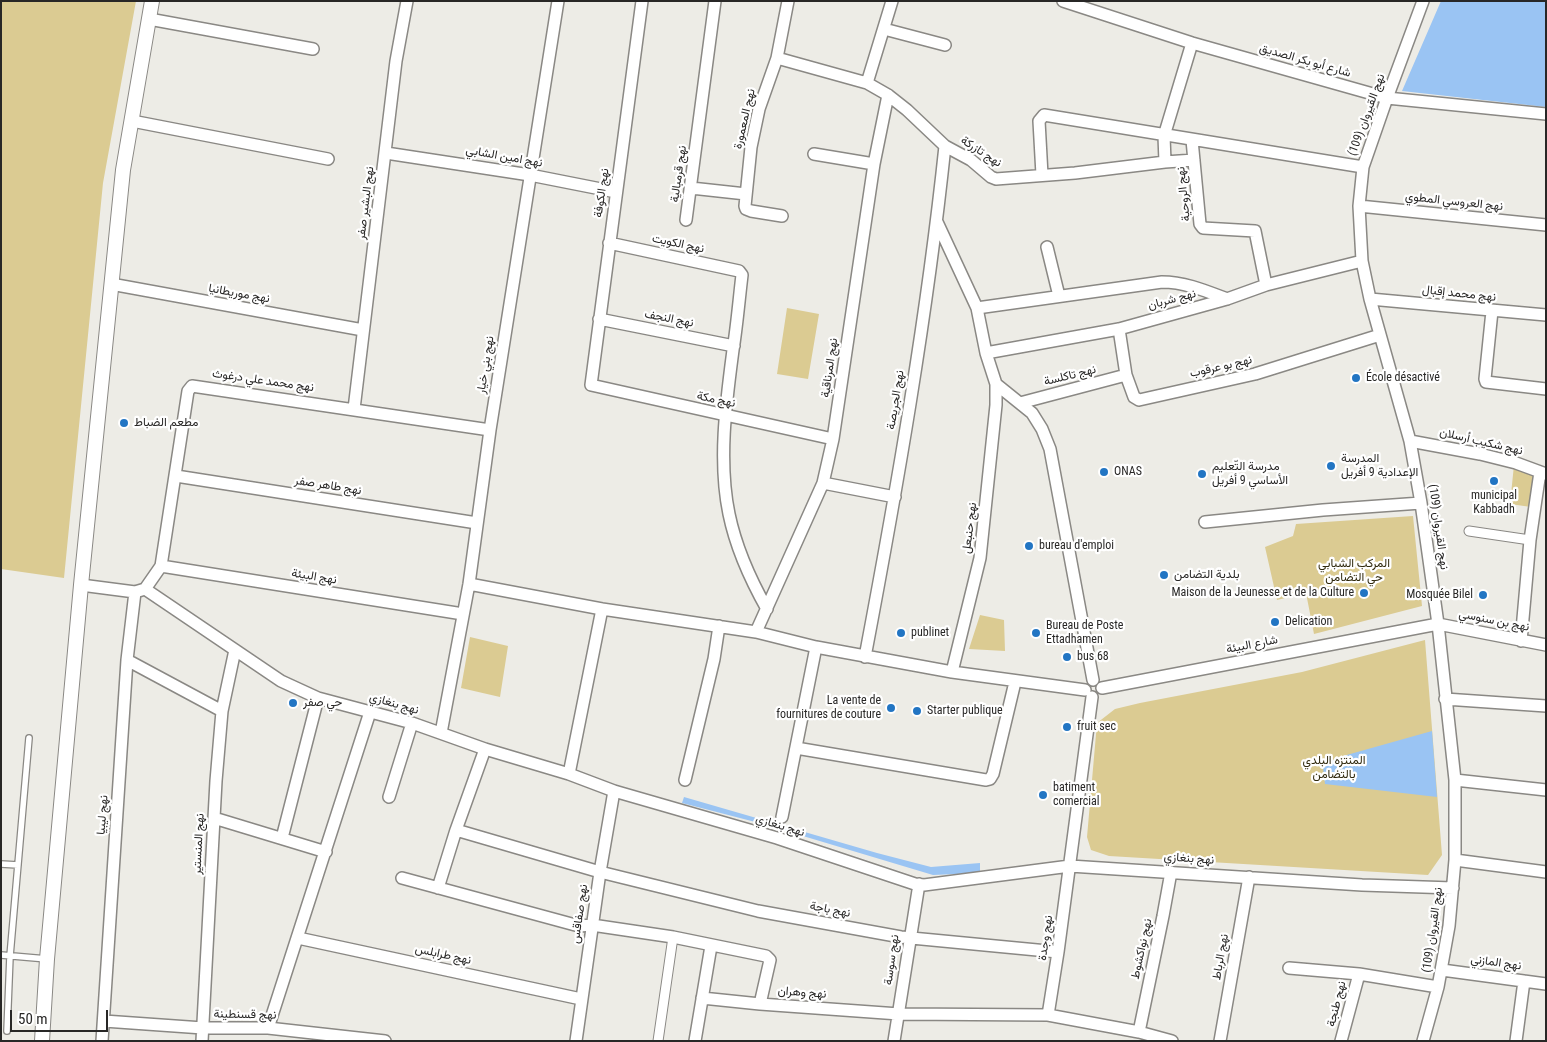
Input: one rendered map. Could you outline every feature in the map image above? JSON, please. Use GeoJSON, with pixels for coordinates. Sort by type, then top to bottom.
{"type":"FeatureCollection","features":[{"type":"Feature","properties":{"kind":"street"},"geometry":{"type":"LineString","coordinates":[[42,1041],[47,959],[81,585],[123,170],[152,1]]}},
{"type":"Feature","properties":{"kind":"street","name":"نهج البشير صفر"},"geometry":{"type":"LineString","coordinates":[[354,409],[396,61],[407,1]]}},
{"type":"Feature","properties":{"kind":"street","name":"نهج بني خيار"},"geometry":{"type":"LineString","coordinates":[[441,733],[469,584],[490,430],[558,1]]}},
{"type":"Feature","properties":{"kind":"street","name":"نهج الكوفة"},"geometry":{"type":"LineString","coordinates":[[594,387],[591,386],[591,382],[642,1]]}},
{"type":"Feature","properties":{"kind":"street","name":"نهج قرمبالية"},"geometry":{"type":"LineString","coordinates":[[715,1],[691,188],[686,220],[715,1]]}},
{"type":"Feature","properties":{"kind":"street","name":"نهج المعمورة"},"geometry":{"type":"LineString","coordinates":[[746,194],[751,147],[759,109],[777,58],[788,1]]}},
{"type":"Feature","properties":{"kind":"street"},"geometry":{"type":"LineString","coordinates":[[867,83],[892,1]]}},
{"type":"Feature","properties":{"kind":"street","name":"شارع أبو بكر الصديق"},"geometry":{"type":"LineString","coordinates":[[1063,1],[1192,43],[1387,98],[1546,114]]}},
{"type":"Feature","properties":{"kind":"street","name":"نهج القيروان (109)"},"geometry":{"type":"LineString","coordinates":[[1423,1],[1363,167],[1359,206],[1362,261],[1370,299],[1410,441],[1421,503],[1438,624],[1455,780],[1455,860],[1449,926],[1442,970],[1423,1041]]}},
{"type":"Feature","properties":{"kind":"street"},"geometry":{"type":"LineString","coordinates":[[149,19],[313,49]]}},
{"type":"Feature","properties":{"kind":"street"},"geometry":{"type":"LineString","coordinates":[[884,29],[945,45]]}},
{"type":"Feature","properties":{"kind":"street","name":"نهج الروحية"},"geometry":{"type":"LineString","coordinates":[[1165,162],[1164,136],[1192,43]]}},
{"type":"Feature","properties":{"kind":"street","name":"نهج تازركة"},"geometry":{"type":"LineString","coordinates":[[777,58],[867,83],[888,95],[907,110],[945,146],[971,160],[994,179],[1075,173],[1194,160]]}},
{"type":"Feature","properties":{"kind":"street","name":"نهج المرناقية"},"geometry":{"type":"LineString","coordinates":[[756,632],[823,483],[833,439],[874,164],[888,95]]}},
{"type":"Feature","properties":{"kind":"street"},"geometry":{"type":"LineString","coordinates":[[1042,175],[1039,120],[1044,115],[1363,167]]}},
{"type":"Feature","properties":{"kind":"street"},"geometry":{"type":"LineString","coordinates":[[132,121],[328,159]]}},
{"type":"Feature","properties":{"kind":"street","name":"نهج الروحية"},"geometry":{"type":"LineString","coordinates":[[1192,140],[1201,226],[1255,231],[1266,286]]}},
{"type":"Feature","properties":{"kind":"street","name":"نهج الجريصة"},"geometry":{"type":"LineString","coordinates":[[865,657],[894,497],[937,222],[945,146]]}},
{"type":"Feature","properties":{"kind":"street","name":"نهج امين الشابي"},"geometry":{"type":"LineString","coordinates":[[386,153],[530,175],[616,192]]}},
{"type":"Feature","properties":{"kind":"street"},"geometry":{"type":"LineString","coordinates":[[814,154],[874,164]]}},
{"type":"Feature","properties":{"kind":"street"},"geometry":{"type":"LineString","coordinates":[[691,188],[746,194],[746,209],[782,216]]}},
{"type":"Feature","properties":{"kind":"street","name":"نهج العروسي المطوي"},"geometry":{"type":"LineString","coordinates":[[1359,206],[1546,225]]}},
{"type":"Feature","properties":{"kind":"street"},"geometry":{"type":"LineString","coordinates":[[469,584],[602,610],[756,632],[816,648],[865,657],[1099,695],[1102,688],[1100,684],[1093,680],[1050,449],[1042,429],[1032,413],[996,384],[986,353],[977,308],[937,222]]}},
{"type":"Feature","properties":{"kind":"street","name":"نهج الكويت"},"geometry":{"type":"LineString","coordinates":[[609,243],[740,272],[742,275],[734,346]]}},
{"type":"Feature","properties":{"kind":"street"},"geometry":{"type":"LineString","coordinates":[[1047,247],[1059,296]]}},
{"type":"Feature","properties":{"kind":"street","name":"نهج شربان"},"geometry":{"type":"LineString","coordinates":[[986,353],[1119,329],[1227,299],[1266,286],[1362,261]]}},
{"type":"Feature","properties":{"kind":"street"},"geometry":{"type":"LineString","coordinates":[[977,308],[1162,282],[1192,286],[1227,299]]}},
{"type":"Feature","properties":{"kind":"street","name":"نهج موريطانيا"},"geometry":{"type":"LineString","coordinates":[[111,284],[363,330]]}},
{"type":"Feature","properties":{"kind":"street","name":"نهج محمد إقبال"},"geometry":{"type":"LineString","coordinates":[[1370,299],[1546,315]]}},
{"type":"Feature","properties":{"kind":"street"},"geometry":{"type":"LineString","coordinates":[[1492,311],[1485,380],[1488,382],[1546,389]]}},
{"type":"Feature","properties":{"kind":"street","name":"نهج النجف"},"geometry":{"type":"LineString","coordinates":[[599,319],[734,346]]}},
{"type":"Feature","properties":{"kind":"street","name":"نهج بو عرقوب"},"geometry":{"type":"LineString","coordinates":[[1119,329],[1126,375],[1134,397],[1139,400],[1255,374],[1380,335]]}},
{"type":"Feature","properties":{"kind":"street"},"geometry":{"type":"LineString","coordinates":[[734,346],[725,416],[725,483],[728,513],[740,553],[754,586],[767,609]]}},
{"type":"Feature","properties":{"kind":"street","name":"نهج تاكلسة"},"geometry":{"type":"LineString","coordinates":[[1020,403],[1126,375]]}},
{"type":"Feature","properties":{"kind":"street","name":"نهج حنبعل"},"geometry":{"type":"LineString","coordinates":[[952,672],[980,558],[996,405],[996,384]]}},
{"type":"Feature","properties":{"kind":"street","name":"نهج محمد علي درغوث"},"geometry":{"type":"LineString","coordinates":[[140,590],[162,566],[188,391],[192,386],[490,430]]}},
{"type":"Feature","properties":{"kind":"street","name":"نهج مكة"},"geometry":{"type":"LineString","coordinates":[[594,387],[833,439]]}},
{"type":"Feature","properties":{"kind":"street","name":"نهج شكيب أرسلان"},"geometry":{"type":"LineString","coordinates":[[1410,441],[1480,454],[1516,463],[1543,473]]}},
{"type":"Feature","properties":{"kind":"street"},"geometry":{"type":"LineString","coordinates":[[1521,641],[1530,540],[1543,473]]}},
{"type":"Feature","properties":{"kind":"street","name":"نهج طاهر صفر"},"geometry":{"type":"LineString","coordinates":[[176,476],[477,523]]}},
{"type":"Feature","properties":{"kind":"street"},"geometry":{"type":"LineString","coordinates":[[823,483],[894,497]]}},
{"type":"Feature","properties":{"kind":"street"},"geometry":{"type":"LineString","coordinates":[[1205,522],[1323,510],[1421,503]]}},
{"type":"Feature","properties":{"kind":"street"},"geometry":{"type":"LineString","coordinates":[[1469,530],[1530,540]]}},
{"type":"Feature","properties":{"kind":"street","name":"نهج البيئة"},"geometry":{"type":"LineString","coordinates":[[162,566],[463,614]]}},
{"type":"Feature","properties":{"kind":"street","name":"نهج بنغازي"},"geometry":{"type":"LineString","coordinates":[[81,585],[140,590],[235,650],[281,682],[318,698],[412,724],[485,749],[569,774],[614,791],[777,838],[919,884],[1070,866],[1362,885],[1453,888]]}},
{"type":"Feature","properties":{"kind":"street","name":"نهج ليبيا"},"geometry":{"type":"LineString","coordinates":[[102,1041],[127,660],[140,590]]}},
{"type":"Feature","properties":{"kind":"street"},"geometry":{"type":"LineString","coordinates":[[569,774],[602,610]]}},
{"type":"Feature","properties":{"kind":"street","name":"نهج بن سنوسي"},"geometry":{"type":"LineString","coordinates":[[1438,624],[1546,645]]}},
{"type":"Feature","properties":{"kind":"street","name":"شارع البيئة"},"geometry":{"type":"LineString","coordinates":[[1102,688],[1438,624]]}},
{"type":"Feature","properties":{"kind":"street"},"geometry":{"type":"LineString","coordinates":[[685,780],[714,659],[719,626]]}},
{"type":"Feature","properties":{"kind":"street"},"geometry":{"type":"LineString","coordinates":[[782,817],[816,648]]}},
{"type":"Feature","properties":{"kind":"street","name":"نهج المنستير"},"geometry":{"type":"LineString","coordinates":[[202,1041],[214,818],[222,711],[235,650]]}},
{"type":"Feature","properties":{"kind":"street"},"geometry":{"type":"LineString","coordinates":[[127,660],[222,711]]}},
{"type":"Feature","properties":{"kind":"street"},"geometry":{"type":"LineString","coordinates":[[1088,694],[1087,683],[1093,680]]}},
{"type":"Feature","properties":{"kind":"street"},"geometry":{"type":"LineString","coordinates":[[796,748],[986,780],[990,779],[993,774],[1015,682]]}},
{"type":"Feature","properties":{"kind":"street","name":"نهج وجدة"},"geometry":{"type":"LineString","coordinates":[[1048,1015],[1070,866],[1088,694]]}},
{"type":"Feature","properties":{"kind":"street"},"geometry":{"type":"LineString","coordinates":[[282,838],[318,698]]}},
{"type":"Feature","properties":{"kind":"street"},"geometry":{"type":"LineString","coordinates":[[1445,699],[1546,706]]}},
{"type":"Feature","properties":{"kind":"street"},"geometry":{"type":"LineString","coordinates":[[268,1028],[370,712]]}},
{"type":"Feature","properties":{"kind":"street"},"geometry":{"type":"LineString","coordinates":[[389,797],[412,724]]}},
{"type":"Feature","properties":{"kind":"street"},"geometry":{"type":"LineString","coordinates":[[438,888],[456,830],[485,749]]}},
{"type":"Feature","properties":{"kind":"street"},"geometry":{"type":"LineString","coordinates":[[1455,780],[1546,790]]}},
{"type":"Feature","properties":{"kind":"street","name":"نهج صفاقس"},"geometry":{"type":"LineString","coordinates":[[576,1041],[600,872],[614,791]]}},
{"type":"Feature","properties":{"kind":"street"},"geometry":{"type":"LineString","coordinates":[[214,818],[326,852]]}},
{"type":"Feature","properties":{"kind":"street","name":"نهج باجة"},"geometry":{"type":"LineString","coordinates":[[456,830],[600,872],[758,911],[909,938],[1058,952]]}},
{"type":"Feature","properties":{"kind":"street"},"geometry":{"type":"LineString","coordinates":[[1455,860],[1546,872]]}},
{"type":"Feature","properties":{"kind":"street","name":"نهج نواكشوط"},"geometry":{"type":"LineString","coordinates":[[1139,1032],[1164,916],[1171,872]]}},
{"type":"Feature","properties":{"kind":"street","name":"نهج الرباط"},"geometry":{"type":"LineString","coordinates":[[1220,1041],[1249,877]]}},
{"type":"Feature","properties":{"kind":"street","name":"نهج وهران"},"geometry":{"type":"LineString","coordinates":[[402,878],[579,926],[592,925],[673,937],[769,958],[760,1004],[899,1014],[1048,1015],[1139,1032],[1172,1041]]}},
{"type":"Feature","properties":{"kind":"street","name":"نهج سوسة"},"geometry":{"type":"LineString","coordinates":[[894,1041],[919,884]]}},
{"type":"Feature","properties":{"kind":"street"},"geometry":{"type":"LineString","coordinates":[[658,1041],[673,937]]}},
{"type":"Feature","properties":{"kind":"street","name":"نهج طرابلس"},"geometry":{"type":"LineString","coordinates":[[298,938],[581,999]]}},
{"type":"Feature","properties":{"kind":"street"},"geometry":{"type":"LineString","coordinates":[[695,1041],[711,946]]}},
{"type":"Feature","properties":{"kind":"street"},"geometry":{"type":"LineString","coordinates":[[1289,968],[1358,974],[1438,987]]}},
{"type":"Feature","properties":{"kind":"street","name":"نهج المازني"},"geometry":{"type":"LineString","coordinates":[[1442,970],[1546,984]]}},
{"type":"Feature","properties":{"kind":"street","name":"نهج طنجة"},"geometry":{"type":"LineString","coordinates":[[1341,1041],[1358,974]]}},
{"type":"Feature","properties":{"kind":"street"},"geometry":{"type":"LineString","coordinates":[[1516,1041],[1524,981]]}},
{"type":"Feature","properties":{"kind":"street"},"geometry":{"type":"LineString","coordinates":[[702,998],[760,1004]]}},
{"type":"Feature","properties":{"kind":"street","name":"نهج قسنطينة"},"geometry":{"type":"LineString","coordinates":[[104,1021],[203,1028],[268,1028],[304,1036],[385,1041]]}},
{"type":"Feature","properties":{"kind":"lane"},"geometry":{"type":"LineString","coordinates":[[7,1031],[10,956],[29,738]]}},
{"type":"Feature","properties":{"kind":"lane"},"geometry":{"type":"LineString","coordinates":[[1,864],[18,865]]}},
{"type":"Feature","properties":{"kind":"lane"},"geometry":{"type":"LineString","coordinates":[[1,956],[47,959]]}},
{"type":"Feature","properties":{"kind":"green space"},"geometry":{"type":"Polygon","coordinates":[[[1,1],[136,1],[103,183],[64,578],[1,569],[1,1]]]}},
{"type":"Feature","properties":{"kind":"green space"},"geometry":{"type":"Polygon","coordinates":[[[787,308],[819,314],[808,379],[777,374],[787,308]]]}},
{"type":"Feature","properties":{"kind":"green space"},"geometry":{"type":"Polygon","coordinates":[[[1514,465],[1536,472],[1531,507],[1510,504],[1514,465]]]}},
{"type":"Feature","properties":{"kind":"green space","name":"المركب الشبابي حي التضامن"},"geometry":{"type":"Polygon","coordinates":[[[1413,516],[1422,606],[1314,634],[1306,593],[1277,600],[1265,547],[1293,536],[1296,524],[1413,516]]]}},
{"type":"Feature","properties":{"kind":"green space"},"geometry":{"type":"Polygon","coordinates":[[[980,615],[1004,620],[1005,651],[969,649],[980,615]]]}},
{"type":"Feature","properties":{"kind":"green space"},"geometry":{"type":"Polygon","coordinates":[[[470,637],[508,646],[500,697],[461,688],[470,637]]]}},
{"type":"Feature","properties":{"kind":"green space","name":"المنتزه البلدي بالتضامن"},"geometry":{"type":"Polygon","coordinates":[[[1425,640],[1442,855],[1428,875],[1109,856],[1091,850],[1087,837],[1097,723],[1115,709],[1302,672],[1425,640]]]}},
{"type":"Feature","properties":{"kind":"water"},"geometry":{"type":"Polygon","coordinates":[[[1441,1],[1546,1],[1546,107],[1402,91],[1441,1]]]}},
{"type":"Feature","properties":{"kind":"water"},"geometry":{"type":"Polygon","coordinates":[[[1432,731],[1437,797],[1325,784],[1323,768],[1336,758],[1432,731]]]}},
{"type":"Feature","properties":{"kind":"water"},"geometry":{"type":"Polygon","coordinates":[[[684,797],[931,867],[980,863],[980,873],[933,875],[763,824],[682,803],[684,797]]]}},
{"type":"Feature","properties":{"kind":"place","name":"École désactivé"},"geometry":{"type":"Point","coordinates":[1356,378]}},
{"type":"Feature","properties":{"kind":"place","name":"مطعم الضباط"},"geometry":{"type":"Point","coordinates":[124,423]}},
{"type":"Feature","properties":{"kind":"place","name":"المدرسة الإعدادية 9 أفريل"},"geometry":{"type":"Point","coordinates":[1331,466]}},
{"type":"Feature","properties":{"kind":"place","name":"ONAS"},"geometry":{"type":"Point","coordinates":[1104,472]}},
{"type":"Feature","properties":{"kind":"place","name":"مدرسة التّعليم الأساسي 9 أفريل"},"geometry":{"type":"Point","coordinates":[1202,474]}},
{"type":"Feature","properties":{"kind":"place","name":"municipal Kabbadh"},"geometry":{"type":"Point","coordinates":[1494,481]}},
{"type":"Feature","properties":{"kind":"place","name":"bureau d'emploi"},"geometry":{"type":"Point","coordinates":[1029,546]}},
{"type":"Feature","properties":{"kind":"place","name":"بلدية التضامن"},"geometry":{"type":"Point","coordinates":[1164,575]}},
{"type":"Feature","properties":{"kind":"place","name":"Maison de la Jeunesse et de la Culture"},"geometry":{"type":"Point","coordinates":[1364,593]}},
{"type":"Feature","properties":{"kind":"place","name":"Mosquée Bilel"},"geometry":{"type":"Point","coordinates":[1483,595]}},
{"type":"Feature","properties":{"kind":"place","name":"Delication"},"geometry":{"type":"Point","coordinates":[1275,622]}},
{"type":"Feature","properties":{"kind":"place","name":"publinet"},"geometry":{"type":"Point","coordinates":[901,633]}},
{"type":"Feature","properties":{"kind":"place","name":"Bureau de Poste Ettadhamen"},"geometry":{"type":"Point","coordinates":[1036,633]}},
{"type":"Feature","properties":{"kind":"place","name":"bus 68"},"geometry":{"type":"Point","coordinates":[1067,657]}},
{"type":"Feature","properties":{"kind":"place","name":"حي صفر"},"geometry":{"type":"Point","coordinates":[293,703]}},
{"type":"Feature","properties":{"kind":"place","name":"La vente de fournitures de couture"},"geometry":{"type":"Point","coordinates":[891,708]}},
{"type":"Feature","properties":{"kind":"place","name":"Starter publique"},"geometry":{"type":"Point","coordinates":[917,711]}},
{"type":"Feature","properties":{"kind":"place","name":"fruit sec"},"geometry":{"type":"Point","coordinates":[1067,727]}},
{"type":"Feature","properties":{"kind":"place","name":"batiment comercial"},"geometry":{"type":"Point","coordinates":[1043,795]}}]}
